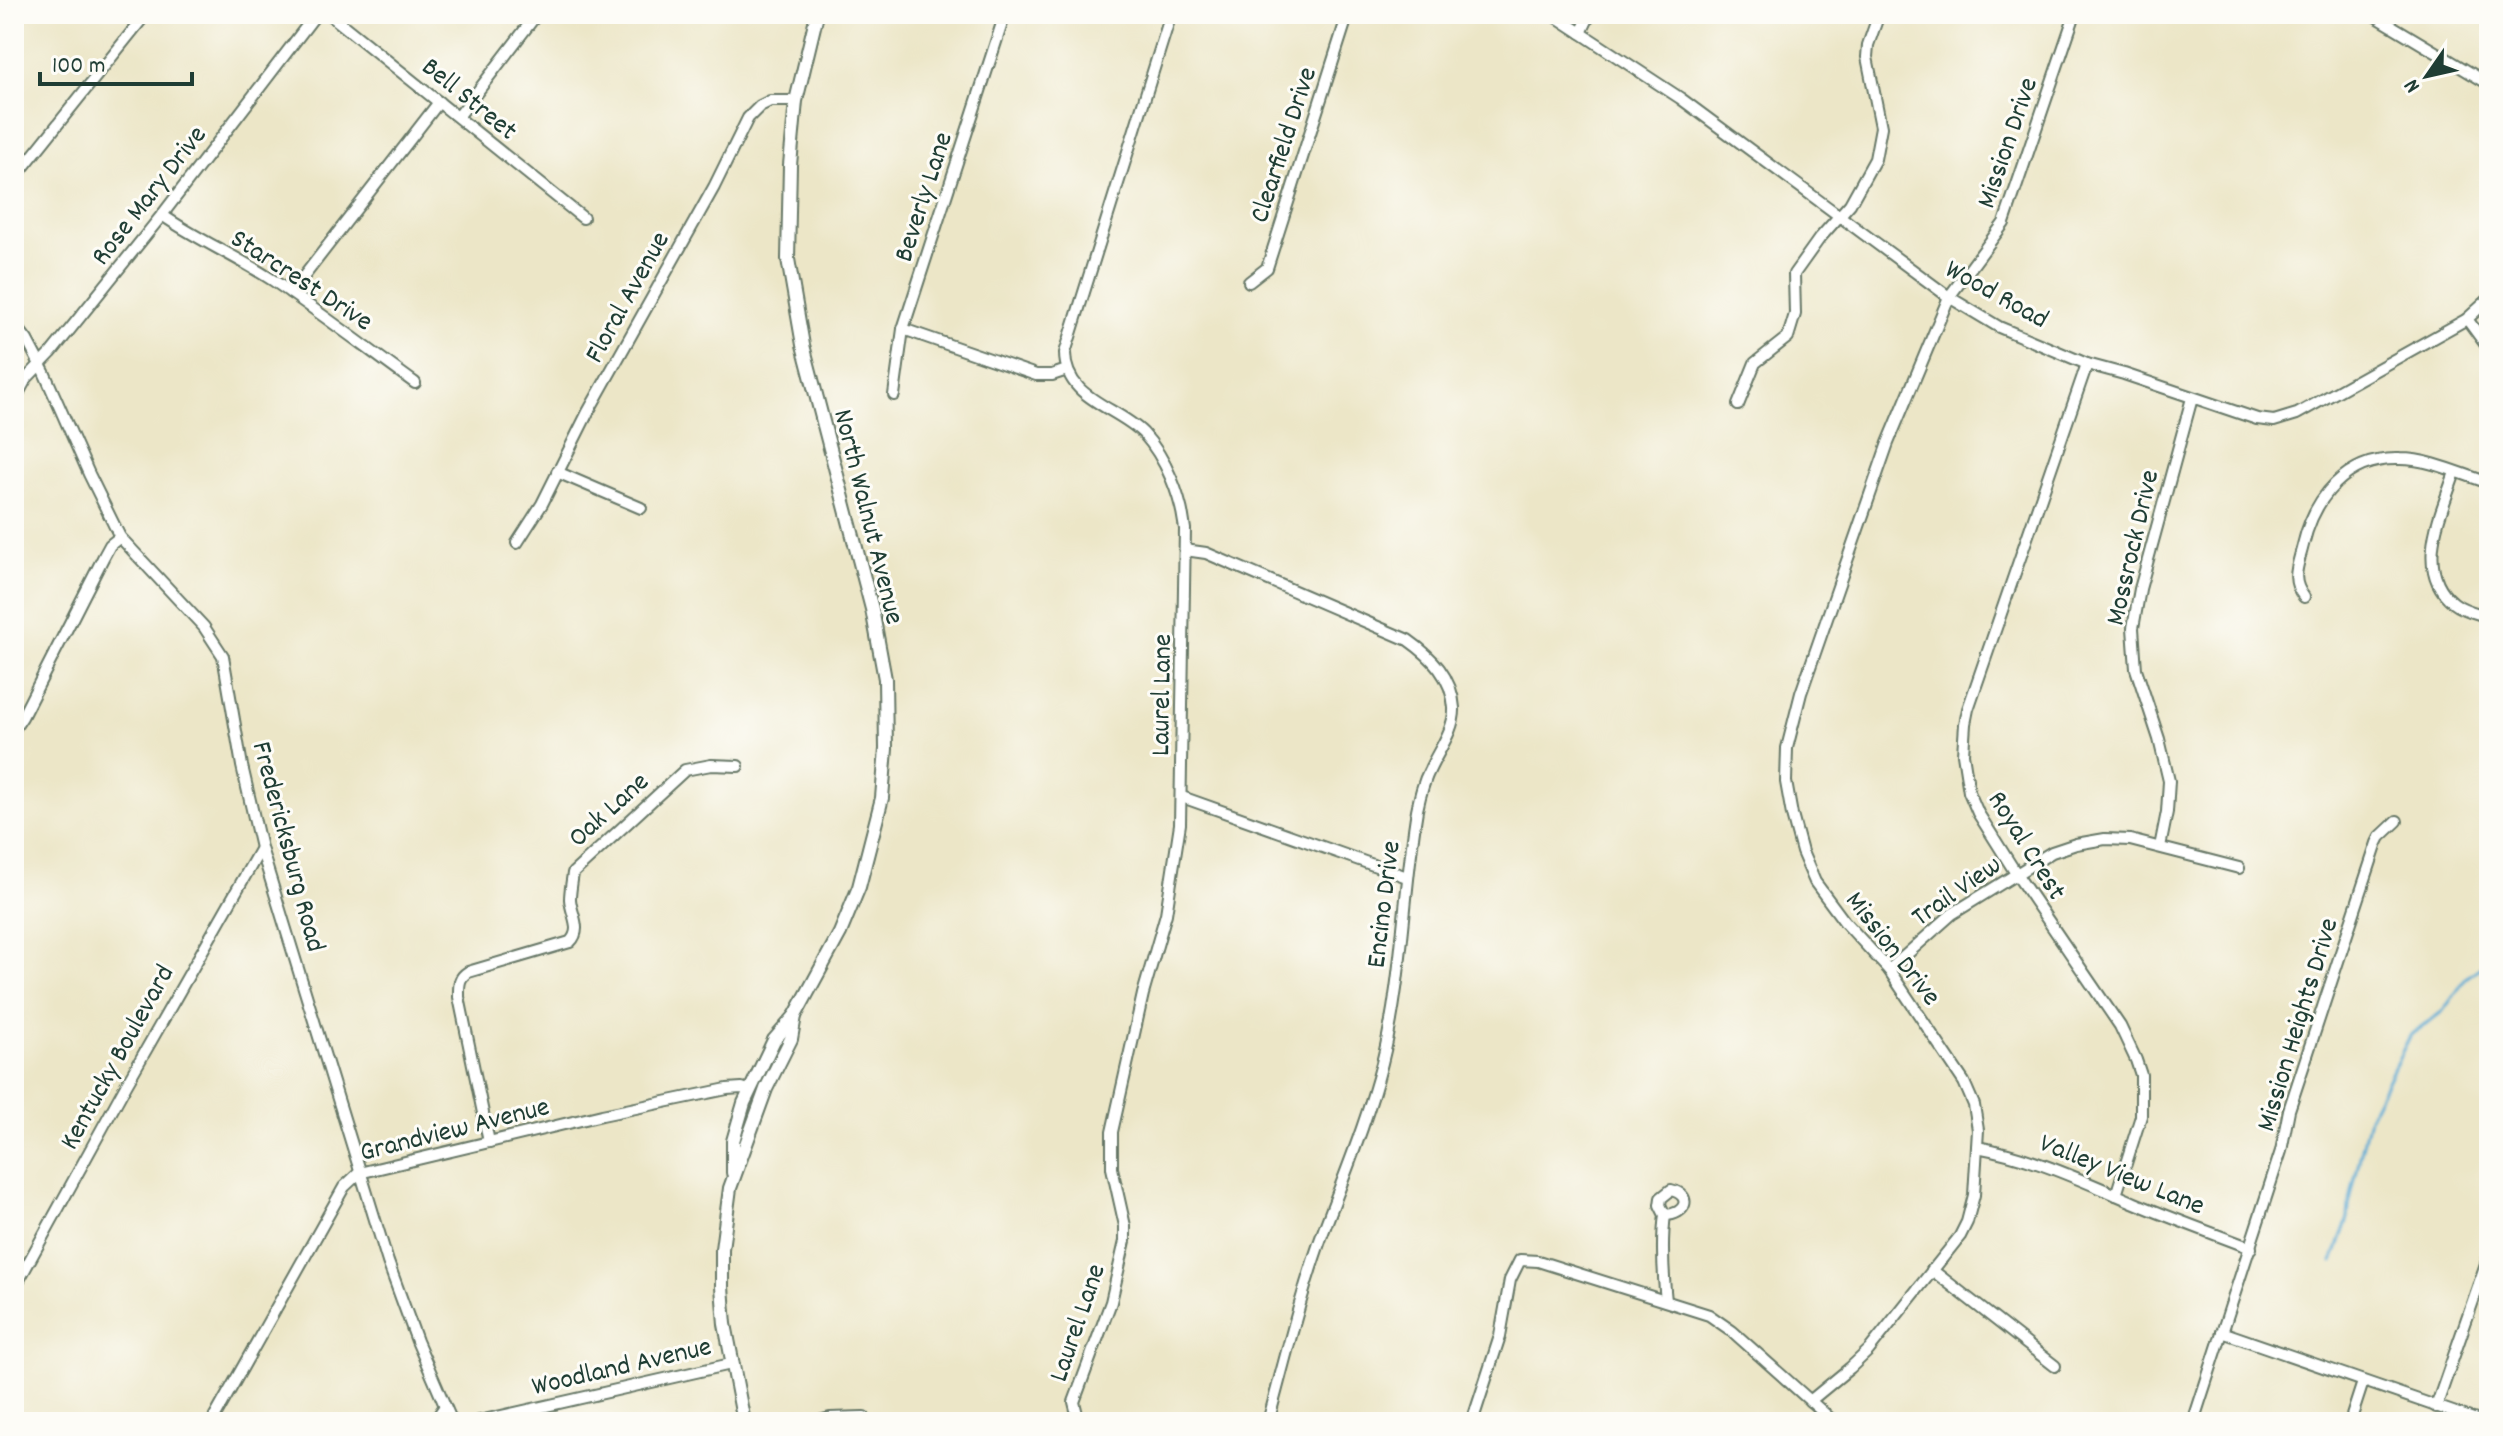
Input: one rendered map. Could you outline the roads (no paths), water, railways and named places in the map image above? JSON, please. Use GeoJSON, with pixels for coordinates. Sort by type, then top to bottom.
{"type":"FeatureCollection","features":[{"type":"Feature","properties":{"kind":"main road","name":"North Walnut Avenue"},"geometry":{"type":"LineString","coordinates":[[744,1422],[731,1364],[724,1312],[722,1249],[733,1173],[733,1141],[750,1091],[774,1040],[795,1016],[840,933],[866,863],[882,798],[887,715],[885,679],[872,609],[810,374],[788,259],[796,101],[817,14]]}},
{"type":"Feature","properties":{"kind":"main road","name":"North Walnut Avenue"},"geometry":{"type":"LineString","coordinates":[[733,1173],[766,1089],[791,1039],[795,1016]]}},
{"type":"Feature","properties":{"kind":"street"},"geometry":{"type":"LineString","coordinates":[[14,179],[146,14]]}},
{"type":"Feature","properties":{"kind":"street","name":"Rose Mary Drive"},"geometry":{"type":"LineString","coordinates":[[14,401],[26,379],[162,215],[316,14]]}},
{"type":"Feature","properties":{"kind":"street","name":"Bell Street"},"geometry":{"type":"LineString","coordinates":[[329,14],[583,218]]}},
{"type":"Feature","properties":{"kind":"street"},"geometry":{"type":"LineString","coordinates":[[458,117],[537,14]]}},
{"type":"Feature","properties":{"kind":"street","name":"Beverly Lane"},"geometry":{"type":"LineString","coordinates":[[894,395],[903,329],[1005,14]]}},
{"type":"Feature","properties":{"kind":"street"},"geometry":{"type":"LineString","coordinates":[[903,329],[1036,375],[1052,375],[1067,370],[1065,353],[1171,14]]}},
{"type":"Feature","properties":{"kind":"street","name":"Clearfield Drive"},"geometry":{"type":"LineString","coordinates":[[1249,282],[1267,268],[1348,14]]}},
{"type":"Feature","properties":{"kind":"street","name":"Wood Road"},"geometry":{"type":"LineString","coordinates":[[1552,14],[1680,98],[1949,297],[1999,327],[2087,364],[2257,419],[2274,421],[2290,417],[2467,319],[2489,299]]}},
{"type":"Feature","properties":{"kind":"street"},"geometry":{"type":"LineString","coordinates":[[1581,33],[1590,14]]}},
{"type":"Feature","properties":{"kind":"street"},"geometry":{"type":"LineString","coordinates":[[1738,405],[1755,363],[1788,337],[1795,314],[1794,274],[1850,204],[1868,174],[1880,141],[1881,127],[1867,57],[1879,14]]}},
{"type":"Feature","properties":{"kind":"street","name":"Mission Drive"},"geometry":{"type":"LineString","coordinates":[[1810,1401],[1860,1359],[1960,1236],[1974,1195],[1977,1116],[1970,1095],[1889,970],[1832,906],[1809,869],[1796,835],[1788,799],[1787,748],[1805,680],[1883,458],[1949,297],[2004,223],[2075,14]]}},
{"type":"Feature","properties":{"kind":"street"},"geometry":{"type":"LineString","coordinates":[[2372,14],[2489,84]]}},
{"type":"Feature","properties":{"kind":"street","name":"Floral Avenue"},"geometry":{"type":"LineString","coordinates":[[517,543],[542,504],[588,412],[714,187],[748,118],[770,101],[796,101]]}},
{"type":"Feature","properties":{"kind":"street"},"geometry":{"type":"LineString","coordinates":[[291,293],[439,102]]}},
{"type":"Feature","properties":{"kind":"street","name":"Starcrest Drive"},"geometry":{"type":"LineString","coordinates":[[162,215],[291,293],[415,383]]}},
{"type":"Feature","properties":{"kind":"street"},"geometry":{"type":"LineString","coordinates":[[2467,319],[2489,349]]}},
{"type":"Feature","properties":{"kind":"street","name":"Fredericksburg Road"},"geometry":{"type":"LineString","coordinates":[[14,323],[40,365],[120,537],[204,627],[223,656],[242,766],[261,848],[359,1173],[417,1341],[452,1422]]}},
{"type":"Feature","properties":{"kind":"street","name":"Royal Crest"},"geometry":{"type":"LineString","coordinates":[[2087,364],[1965,724],[1963,754],[1969,792],[1989,834],[2114,1016],[2136,1060],[2142,1088],[2141,1116],[2116,1195]]}},
{"type":"Feature","properties":{"kind":"street","name":"Laurel Lane"},"geometry":{"type":"LineString","coordinates":[[1067,370],[1083,392],[1128,421],[1154,446],[1180,503],[1185,529],[1182,797],[1176,855],[1166,914],[1143,994],[1112,1132],[1114,1182],[1125,1226],[1123,1257],[1111,1302],[1074,1402],[1079,1422]]}},
{"type":"Feature","properties":{"kind":"street","name":"Mossrock Drive"},"geometry":{"type":"LineString","coordinates":[[2160,847],[2169,781],[2136,669],[2133,628],[2140,589],[2192,398]]}},
{"type":"Feature","properties":{"kind":"street"},"geometry":{"type":"LineString","coordinates":[[2304,597],[2297,588],[2295,577],[2304,538],[2314,511],[2332,485],[2362,467],[2399,459],[2428,463],[2489,483]]}},
{"type":"Feature","properties":{"kind":"street"},"geometry":{"type":"LineString","coordinates":[[557,472],[641,508]]}},
{"type":"Feature","properties":{"kind":"street"},"geometry":{"type":"LineString","coordinates":[[2455,472],[2433,542],[2432,567],[2444,593],[2454,603],[2489,617]]}},
{"type":"Feature","properties":{"kind":"street"},"geometry":{"type":"LineString","coordinates":[[14,729],[104,556],[120,537]]}},
{"type":"Feature","properties":{"kind":"street","name":"Encino Drive"},"geometry":{"type":"LineString","coordinates":[[1185,550],[1206,553],[1232,563],[1408,640],[1429,655],[1443,673],[1449,684],[1454,709],[1452,723],[1423,786],[1407,877],[1399,965],[1381,1066],[1310,1272],[1268,1422]]}},
{"type":"Feature","properties":{"kind":"street","name":"Oak Lane"},"geometry":{"type":"LineString","coordinates":[[489,1142],[459,997],[461,979],[468,972],[570,942],[576,936],[577,929],[570,899],[573,873],[685,770],[711,765],[738,766]]}},
{"type":"Feature","properties":{"kind":"street"},"geometry":{"type":"LineString","coordinates":[[1182,797],[1407,877]]}},
{"type":"Feature","properties":{"kind":"street","name":"Mission Heights Drive"},"geometry":{"type":"LineString","coordinates":[[2193,1422],[2281,1151],[2289,1110],[2377,843],[2397,821]]}},
{"type":"Feature","properties":{"kind":"street","name":"Trail View"},"geometry":{"type":"LineString","coordinates":[[1889,970],[1944,920],[2052,852],[2091,841],[2130,840],[2239,868]]}},
{"type":"Feature","properties":{"kind":"street","name":"Kentucky Boulevard"},"geometry":{"type":"LineString","coordinates":[[14,1289],[261,848]]}},
{"type":"Feature","properties":{"kind":"street","name":"Grandview Avenue"},"geometry":{"type":"LineString","coordinates":[[212,1422],[344,1187],[359,1173],[602,1115],[727,1089],[750,1091]]}},
{"type":"Feature","properties":{"kind":"street","name":"Valley View Lane"},"geometry":{"type":"LineString","coordinates":[[1977,1147],[2040,1163],[2251,1248]]}},
{"type":"Feature","properties":{"kind":"street"},"geometry":{"type":"LineString","coordinates":[[1665,1215],[1662,1261],[1666,1301]]}},
{"type":"Feature","properties":{"kind":"street"},"geometry":{"type":"LineString","coordinates":[[2436,1407],[2489,1255]]}},
{"type":"Feature","properties":{"kind":"street"},"geometry":{"type":"LineString","coordinates":[[1475,1421],[1500,1336],[1510,1280],[1520,1260],[1538,1261],[1695,1310],[1720,1321],[1834,1422]]}},
{"type":"Feature","properties":{"kind":"street"},"geometry":{"type":"LineString","coordinates":[[1932,1270],[2055,1366]]}},
{"type":"Feature","properties":{"kind":"street"},"geometry":{"type":"LineString","coordinates":[[2222,1332],[2482,1422]]}},
{"type":"Feature","properties":{"kind":"street","name":"Woodland Avenue"},"geometry":{"type":"LineString","coordinates":[[475,1422],[731,1364]]}},
{"type":"Feature","properties":{"kind":"street"},"geometry":{"type":"LineString","coordinates":[[2350,1422],[2363,1382]]}},
{"type":"Feature","properties":{"kind":"street"},"geometry":{"type":"LineString","coordinates":[[434,1422],[445,1406]]}},
{"type":"Feature","properties":{"kind":"street"},"geometry":{"type":"LineString","coordinates":[[816,1422],[830,1418],[864,1417]]}},
{"type":"Feature","properties":{"kind":"waterway"},"geometry":{"type":"LineString","coordinates":[[2333,1262],[2348,1218],[2369,1117],[2410,1036],[2443,1011],[2467,977],[2489,961]]}}]}
